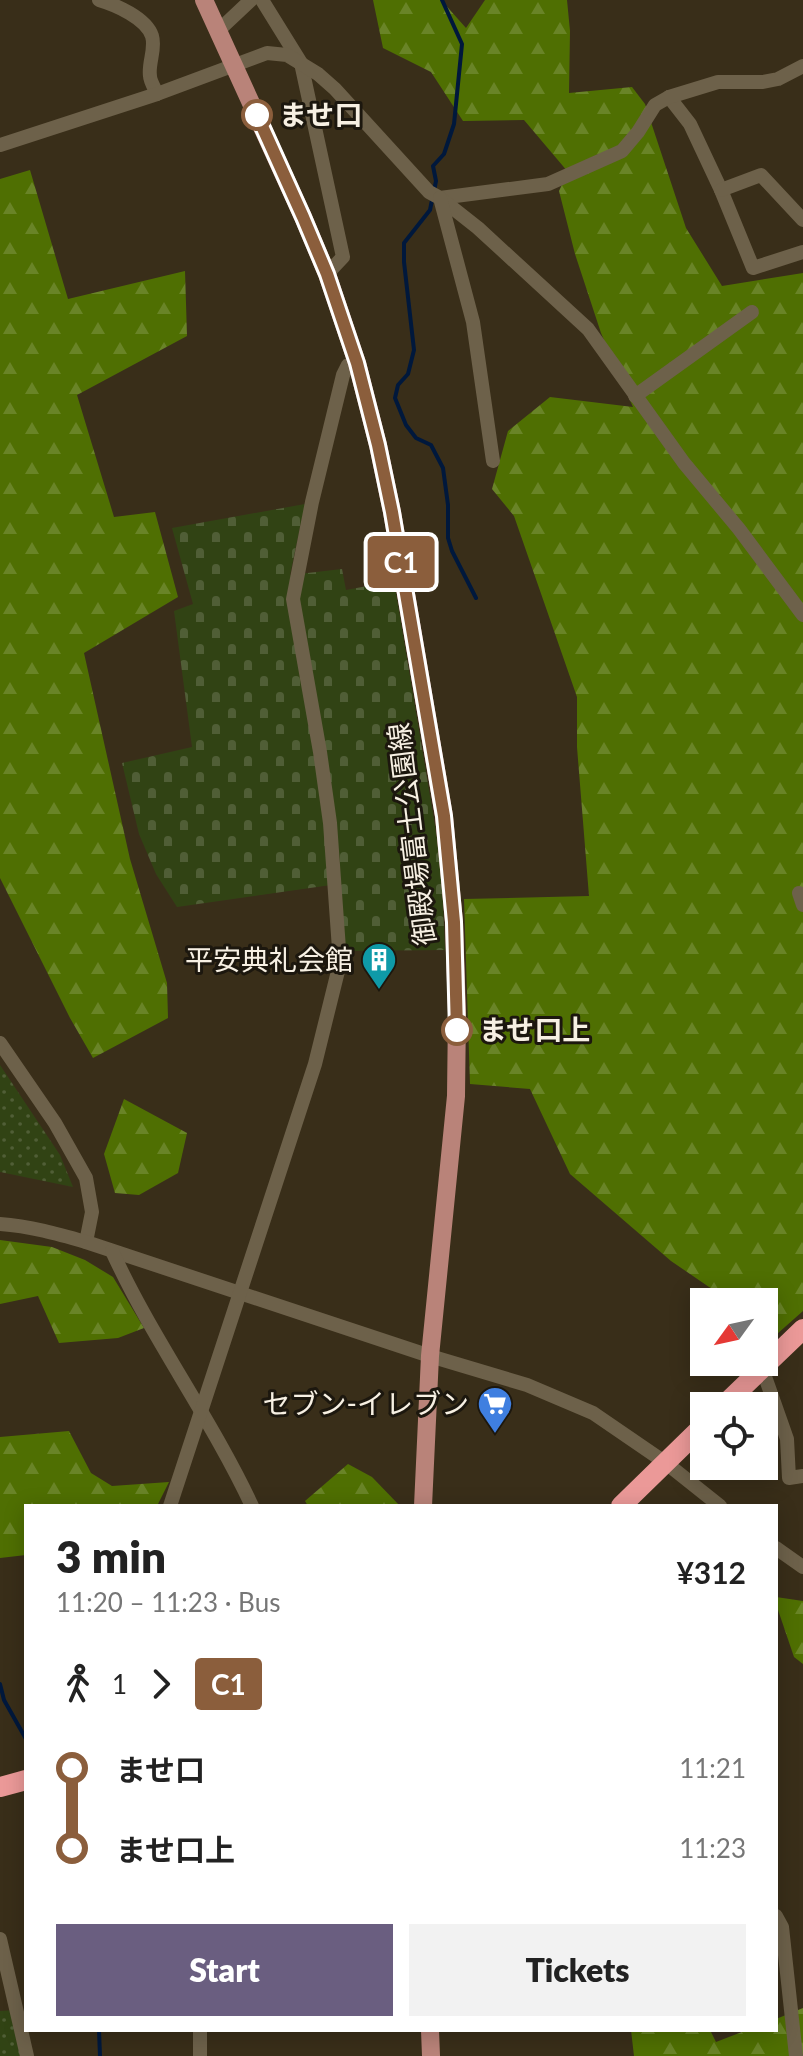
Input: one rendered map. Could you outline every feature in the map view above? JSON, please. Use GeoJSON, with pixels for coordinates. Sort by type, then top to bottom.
{"type":"FeatureCollection","features":[{"type":"Feature","properties":{"kind":"highway"},"geometry":{"type":"LineString","coordinates":[[778,1353],[803,1329]]}},
{"type":"Feature","properties":{"kind":"highway"},"geometry":{"type":"LineString","coordinates":[[737,1392],[754,1376]]}},
{"type":"Feature","properties":{"kind":"highway"},"geometry":{"type":"LineString","coordinates":[[623,1504],[690,1439]]}},
{"type":"Feature","properties":{"kind":"highway"},"geometry":{"type":"LineString","coordinates":[[0,1787],[24,1781]]}},
{"type":"Feature","properties":{"kind":"main road","name":"御殿場富士公園線"},"geometry":{"type":"LineString","coordinates":[[204,0],[303,217],[327,274],[357,363],[395,527],[444,816],[454,922],[456,1096],[430,1356],[423,1504]]}},
{"type":"Feature","properties":{"kind":"main road"},"geometry":{"type":"LineString","coordinates":[[430,2032],[431,2056]]}},
{"type":"Feature","properties":{"kind":"street"},"geometry":{"type":"LineString","coordinates":[[99,0],[118,6],[137,18],[152,34],[150,75],[157,94]]}},
{"type":"Feature","properties":{"kind":"street"},"geometry":{"type":"LineString","coordinates":[[218,31],[251,0]]}},
{"type":"Feature","properties":{"kind":"street"},"geometry":{"type":"LineString","coordinates":[[262,0],[301,63],[343,257],[327,274]]}},
{"type":"Feature","properties":{"kind":"street"},"geometry":{"type":"LineString","coordinates":[[0,145],[157,94],[267,53],[287,55],[301,63],[335,89],[429,192],[478,228],[588,329],[684,463],[739,529],[803,615]]}},
{"type":"Feature","properties":{"kind":"street"},"geometry":{"type":"LineString","coordinates":[[440,198],[548,184],[622,151],[655,105],[669,97],[718,82],[778,79],[803,66]]}},
{"type":"Feature","properties":{"kind":"street"},"geometry":{"type":"LineString","coordinates":[[669,97],[690,124],[753,268],[803,252]]}},
{"type":"Feature","properties":{"kind":"street"},"geometry":{"type":"LineString","coordinates":[[721,190],[761,175],[803,220]]}},
{"type":"Feature","properties":{"kind":"street"},"geometry":{"type":"LineString","coordinates":[[440,198],[473,322],[493,461]]}},
{"type":"Feature","properties":{"kind":"street"},"geometry":{"type":"LineString","coordinates":[[635,396],[752,312]]}},
{"type":"Feature","properties":{"kind":"street"},"geometry":{"type":"LineString","coordinates":[[171,1504],[315,1064],[340,963],[330,823],[293,599],[312,502],[343,375],[348,365],[357,363]]}},
{"type":"Feature","properties":{"kind":"street"},"geometry":{"type":"LineString","coordinates":[[0,1043],[55,1123],[86,1178],[92,1212],[86,1242]]}},
{"type":"Feature","properties":{"kind":"street"},"geometry":{"type":"LineString","coordinates":[[0,1224],[37,1229],[86,1242],[240,1295],[527,1385],[593,1413],[666,1463],[717,1504]]}},
{"type":"Feature","properties":{"kind":"street"},"geometry":{"type":"LineString","coordinates":[[112,1251],[251,1504]]}},
{"type":"Feature","properties":{"kind":"street"},"geometry":{"type":"LineString","coordinates":[[765,1376],[787,1439],[789,1478],[803,1476]]}},
{"type":"Feature","properties":{"kind":"street"},"geometry":{"type":"LineString","coordinates":[[778,1549],[803,1567]]}},
{"type":"Feature","properties":{"kind":"street"},"geometry":{"type":"LineString","coordinates":[[778,1920],[782,1927],[796,2056]]}},
{"type":"Feature","properties":{"kind":"street"},"geometry":{"type":"LineString","coordinates":[[0,1939],[27,2056]]}},
{"type":"Feature","properties":{"kind":"street"},"geometry":{"type":"LineString","coordinates":[[200,2032],[200,2056]]}},
{"type":"Feature","properties":{"kind":"green space"},"geometry":{"type":"Polygon","coordinates":[[[373,0],[441,0],[466,28],[485,0],[567,0],[569,93],[632,87],[645,104],[686,228],[722,286],[803,273],[803,1311],[778,1333],[778,1288],[711,1288],[671,1261],[570,1174],[530,1089],[470,1084],[464,899],[589,896],[577,747],[577,697],[514,516],[492,489],[508,431],[550,397],[633,407],[601,333],[575,254],[559,191],[568,172],[524,120],[463,121],[431,72],[383,48],[373,0]]]}},
{"type":"Feature","properties":{"kind":"green space"},"geometry":{"type":"Polygon","coordinates":[[[30,170],[68,299],[185,271],[187,336],[77,395],[114,517],[155,512],[178,597],[84,653],[130,859],[167,983],[168,1018],[93,1058],[0,878],[0,179],[30,170]]]}},
{"type":"Feature","properties":{"kind":"green space"},"geometry":{"type":"Polygon","coordinates":[[[305,504],[290,575],[342,569],[346,590],[394,581],[436,832],[445,950],[342,951],[338,884],[177,907],[156,874],[139,834],[122,763],[192,747],[174,611],[193,604],[172,528],[305,504]]]}},
{"type":"Feature","properties":{"kind":"green space"},"geometry":{"type":"Polygon","coordinates":[[[0,1065],[60,1155],[73,1187],[0,1172],[0,1065]]]}},
{"type":"Feature","properties":{"kind":"green space"},"geometry":{"type":"Polygon","coordinates":[[[124,1099],[187,1133],[178,1173],[139,1195],[115,1193],[104,1154],[124,1099]]]}},
{"type":"Feature","properties":{"kind":"green space"},"geometry":{"type":"Polygon","coordinates":[[[0,1240],[52,1247],[85,1260],[113,1277],[144,1328],[118,1338],[59,1343],[38,1296],[0,1304],[0,1240]]]}},
{"type":"Feature","properties":{"kind":"green space"},"geometry":{"type":"Polygon","coordinates":[[[69,1431],[91,1473],[112,1486],[169,1482],[158,1504],[24,1504],[24,1555],[0,1558],[0,1437],[69,1431]]]}},
{"type":"Feature","properties":{"kind":"green space"},"geometry":{"type":"Polygon","coordinates":[[[348,1464],[372,1477],[398,1504],[307,1504],[305,1501],[348,1464]]]}},
{"type":"Feature","properties":{"kind":"green space"},"geometry":{"type":"Polygon","coordinates":[[[778,1597],[803,1601],[803,1664],[794,1657],[778,1610],[778,1597]]]}},
{"type":"Feature","properties":{"kind":"green space"},"geometry":{"type":"Polygon","coordinates":[[[803,2008],[803,2056],[634,2056],[631,2032],[711,2032],[716,2042],[742,2032],[778,2032],[778,2018],[803,2008]]]}},
{"type":"Feature","properties":{"kind":"green space"},"geometry":{"type":"Polygon","coordinates":[[[16,2010],[27,2056],[0,2056],[0,2011],[16,2010]]]}},
{"type":"Feature","properties":{"kind":"waterway"},"geometry":{"type":"LineString","coordinates":[[434,191],[433,166],[444,154],[454,124],[462,44],[442,0]]}},
{"type":"Feature","properties":{"kind":"waterway"},"geometry":{"type":"LineString","coordinates":[[432,200],[430,210],[404,243],[414,350],[408,374],[398,385],[395,398],[406,425],[416,438],[431,445],[443,468],[448,538],[476,598]]}},
{"type":"Feature","properties":{"kind":"waterway"},"geometry":{"type":"LineString","coordinates":[[0,1684],[4,1700],[24,1735]]}},
{"type":"Feature","properties":{"kind":"waterway"},"geometry":{"type":"LineString","coordinates":[[99,2032],[100,2056]]}},
{"type":"Feature","properties":{"kind":"bus line","name":"C1"},"geometry":{"type":"LineString","coordinates":[[257,115],[327,274],[357,363],[378,445],[444,816],[454,922],[457,1030]]}},
{"type":"Feature","properties":{"kind":"place","name":"ませ口"},"geometry":{"type":"Point","coordinates":[257,115]}},
{"type":"Feature","properties":{"kind":"place","name":"平安典礼会館"},"geometry":{"type":"Point","coordinates":[379,991]}},
{"type":"Feature","properties":{"kind":"place","name":"ませ口上"},"geometry":{"type":"Point","coordinates":[457,1030]}},
{"type":"Feature","properties":{"kind":"place","name":"セブン-イレブン"},"geometry":{"type":"Point","coordinates":[495,1435]}}]}
